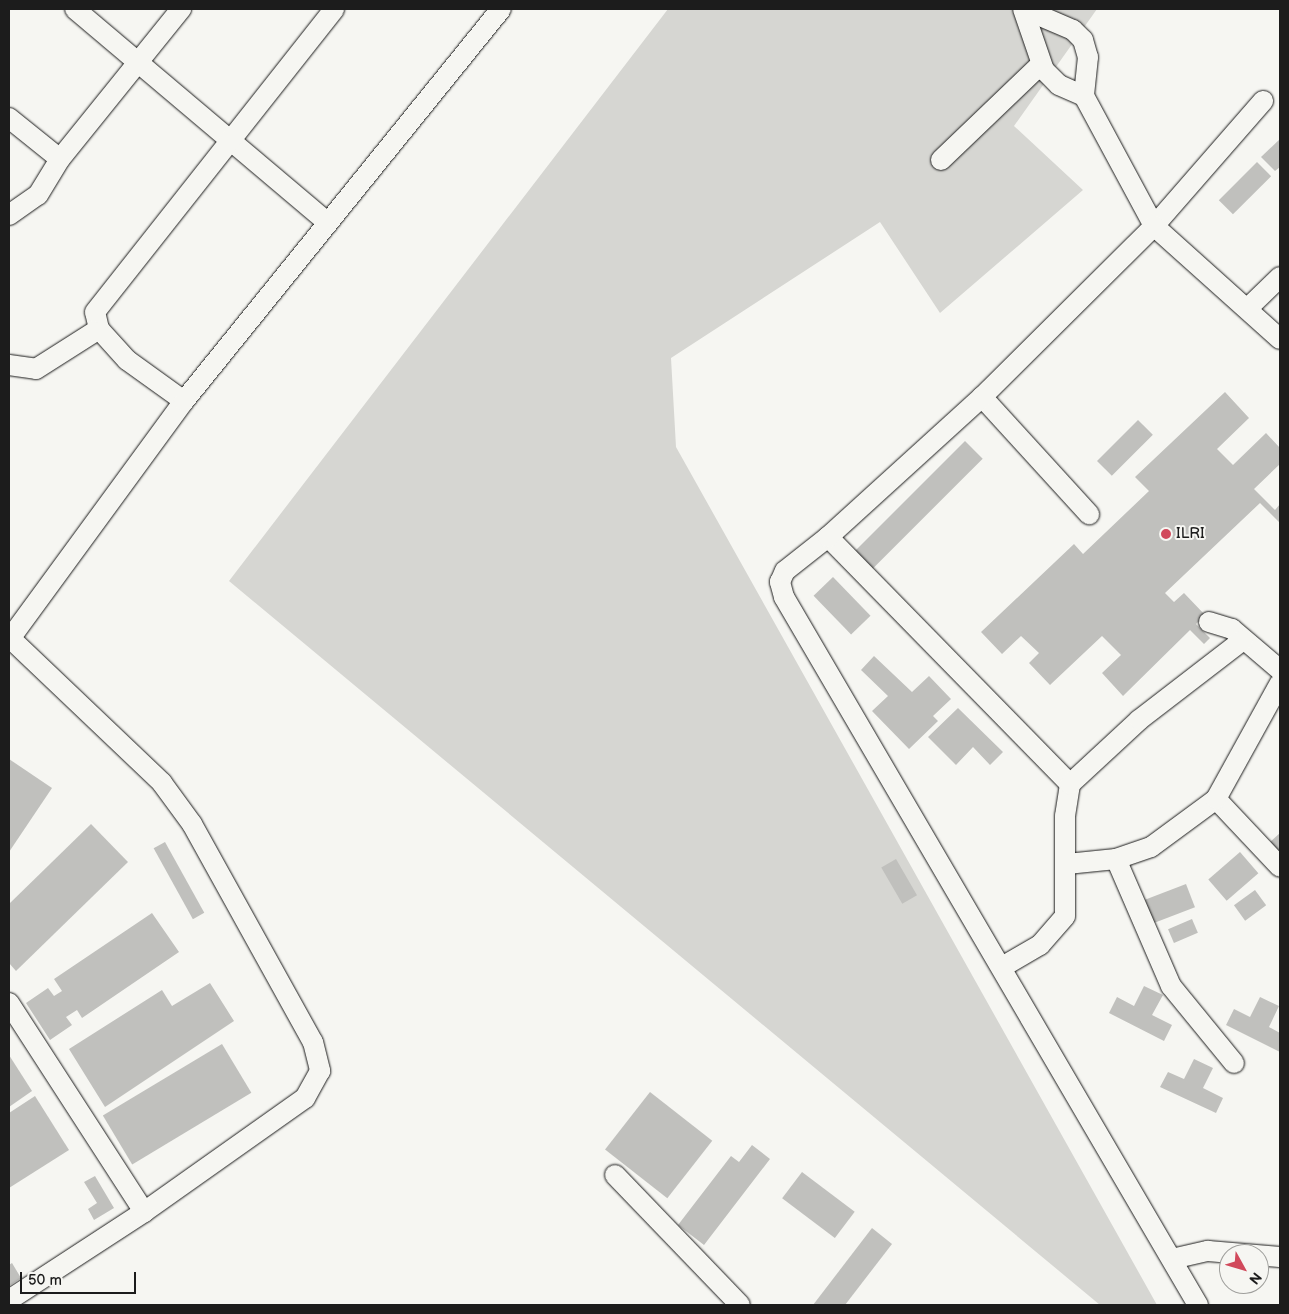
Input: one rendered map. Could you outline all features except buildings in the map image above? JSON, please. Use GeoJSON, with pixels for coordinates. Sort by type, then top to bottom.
{"type":"FeatureCollection","features":[{"type":"Feature","properties":{"kind":"street"},"geometry":{"type":"LineString","coordinates":[[75,9],[140,60],[232,138],[326,222]]}},
{"type":"Feature","properties":{"kind":"street"},"geometry":{"type":"LineString","coordinates":[[9,215],[38,195],[60,159],[181,9]]}},
{"type":"Feature","properties":{"kind":"street"},"geometry":{"type":"LineString","coordinates":[[184,401],[127,360],[99,329],[95,312],[99,304],[334,9]]}},
{"type":"Feature","properties":{"kind":"street"},"geometry":{"type":"LineString","coordinates":[[9,1300],[144,1212],[305,1098],[320,1071],[313,1042],[192,824],[162,783],[11,629],[184,401],[326,222],[501,9]]}},
{"type":"Feature","properties":{"kind":"street"},"geometry":{"type":"LineString","coordinates":[[1023,9],[1040,65],[1059,85],[1084,96]]}},
{"type":"Feature","properties":{"kind":"street"},"geometry":{"type":"LineString","coordinates":[[1023,9],[1073,30],[1084,40],[1088,56],[1084,96],[1154,226],[1249,307],[1280,339]]}},
{"type":"Feature","properties":{"kind":"street"},"geometry":{"type":"LineString","coordinates":[[940,160],[1040,65]]}},
{"type":"Feature","properties":{"kind":"street"},"geometry":{"type":"LineString","coordinates":[[1198,1305],[784,597],[780,582],[784,571],[828,537],[982,397],[1154,226],[1263,101]]}},
{"type":"Feature","properties":{"kind":"street"},"geometry":{"type":"LineString","coordinates":[[9,118],[60,159]]}},
{"type":"Feature","properties":{"kind":"street"},"geometry":{"type":"LineString","coordinates":[[1249,307],[1280,277]]}},
{"type":"Feature","properties":{"kind":"street"},"geometry":{"type":"LineString","coordinates":[[9,365],[36,369],[99,329]]}},
{"type":"Feature","properties":{"kind":"street"},"geometry":{"type":"LineString","coordinates":[[982,397],[1089,514]]}},
{"type":"Feature","properties":{"kind":"street"},"geometry":{"type":"LineString","coordinates":[[828,537],[1070,784]]}},
{"type":"Feature","properties":{"kind":"street"},"geometry":{"type":"LineString","coordinates":[[1209,622],[1226,625],[1280,670]]}},
{"type":"Feature","properties":{"kind":"street"},"geometry":{"type":"LineString","coordinates":[[1002,968],[1040,945],[1065,916],[1067,864],[1065,816],[1070,784],[1139,720],[1243,640]]}},
{"type":"Feature","properties":{"kind":"street"},"geometry":{"type":"LineString","coordinates":[[1067,864],[1116,859],[1151,847],[1216,799],[1280,683]]}},
{"type":"Feature","properties":{"kind":"street"},"geometry":{"type":"LineString","coordinates":[[1216,799],[1280,867]]}},
{"type":"Feature","properties":{"kind":"street"},"geometry":{"type":"LineString","coordinates":[[1116,859],[1171,986],[1234,1063]]}},
{"type":"Feature","properties":{"kind":"street"},"geometry":{"type":"LineString","coordinates":[[9,1003],[144,1212]]}},
{"type":"Feature","properties":{"kind":"street"},"geometry":{"type":"LineString","coordinates":[[615,1175],[740,1305]]}},
{"type":"Feature","properties":{"kind":"street"},"geometry":{"type":"LineString","coordinates":[[1172,1259],[1208,1251],[1276,1251]]}},
{"type":"Feature","properties":{"kind":"shaded area"},"geometry":{"type":"Polygon","coordinates":[[[668,9],[1097,9],[1014,126],[1083,190],[940,313],[880,222],[671,358],[676,447],[1157,1305],[1100,1305],[229,581],[668,9]]]}},
{"type":"Feature","properties":{"kind":"place","name":"ILRI"},"geometry":{"type":"Point","coordinates":[1166,534]}}]}
